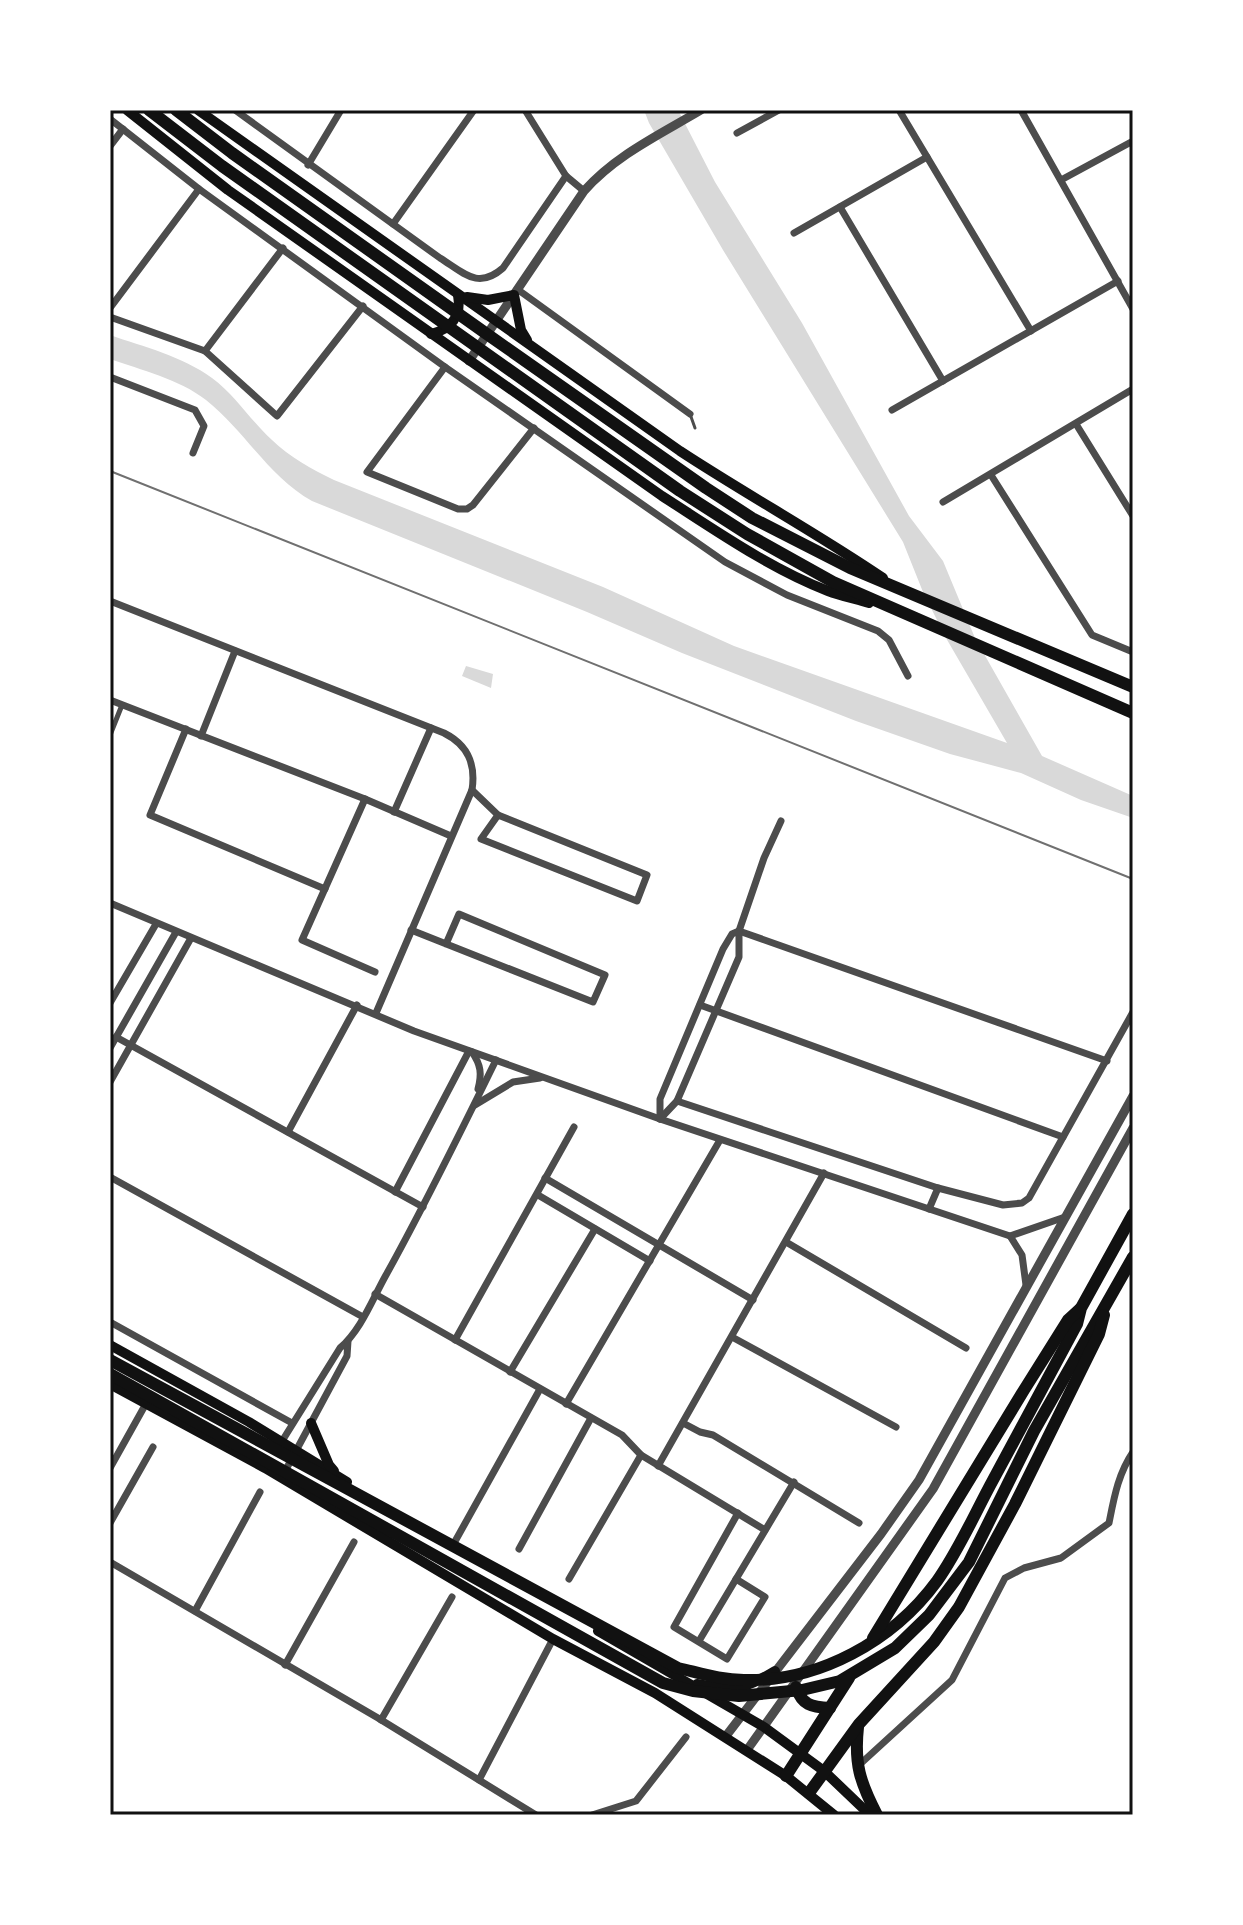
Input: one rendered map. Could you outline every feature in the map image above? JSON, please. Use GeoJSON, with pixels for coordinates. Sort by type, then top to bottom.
{"type":"FeatureCollection","features":[{"type":"Feature","properties":{"kind":"highway"},"geometry":{"type":"LineString","coordinates":[[149,110],[222,166],[680,491],[798,563],[1133,713]]}},
{"type":"Feature","properties":{"kind":"highway"},"geometry":{"type":"LineString","coordinates":[[176,110],[232,153],[706,488],[805,547],[1133,687]]}},
{"type":"Feature","properties":{"kind":"highway"},"geometry":{"type":"LineString","coordinates":[[110,1360],[678,1668],[714,1677],[745,1680],[787,1677],[835,1663],[901,1622],[936,1582],[1077,1324],[1081,1308],[1133,1214]]}},
{"type":"Feature","properties":{"kind":"highway"},"geometry":{"type":"LineString","coordinates":[[110,1374],[663,1683],[693,1691],[761,1695],[840,1681],[895,1648],[929,1615],[969,1562],[1034,1431],[1133,1257]]}},
{"type":"Feature","properties":{"kind":"highway"},"geometry":{"type":"LineString","coordinates":[[786,1776],[1068,1320],[1081,1308]]}},
{"type":"Feature","properties":{"kind":"highway"},"geometry":{"type":"LineString","coordinates":[[809,1793],[859,1724],[947,1625],[983,1565],[1058,1417],[1099,1334],[1106,1309]]}},
{"type":"Feature","properties":{"kind":"highway"},"geometry":{"type":"LineString","coordinates":[[896,1601],[896,1615],[903,1630],[916,1637],[926,1637],[947,1625]]}},
{"type":"Feature","properties":{"kind":"highway"},"geometry":{"type":"LineString","coordinates":[[795,1683],[800,1698],[807,1705],[830,1708]]}},
{"type":"Feature","properties":{"kind":"highway"},"geometry":{"type":"LineString","coordinates":[[859,1724],[855,1754],[857,1767],[864,1791],[877,1815]]}},
{"type":"Feature","properties":{"kind":"main road"},"geometry":{"type":"LineString","coordinates":[[127,110],[228,190],[662,496],[737,543],[828,591],[902,612]]}},
{"type":"Feature","properties":{"kind":"main road"},"geometry":{"type":"LineString","coordinates":[[198,110],[698,463],[827,539],[893,585]]}},
{"type":"Feature","properties":{"kind":"main road"},"geometry":{"type":"LineString","coordinates":[[458,295],[488,300],[516,292],[521,330],[530,345]]}},
{"type":"Feature","properties":{"kind":"main road"},"geometry":{"type":"LineString","coordinates":[[431,334],[451,325],[458,312],[458,295]]}},
{"type":"Feature","properties":{"kind":"main road"},"geometry":{"type":"LineString","coordinates":[[502,384],[500,366],[507,352],[522,344],[530,345]]}},
{"type":"Feature","properties":{"kind":"main road"},"geometry":{"type":"LineString","coordinates":[[110,1345],[297,1450],[764,1727],[824,1771],[870,1815]]}},
{"type":"Feature","properties":{"kind":"main road"},"geometry":{"type":"LineString","coordinates":[[110,1384],[265,1468],[553,1639],[655,1693],[786,1776],[834,1815]]}},
{"type":"Feature","properties":{"kind":"main road"},"geometry":{"type":"LineString","coordinates":[[311,1423],[329,1465],[342,1479]]}},
{"type":"Feature","properties":{"kind":"main road"},"geometry":{"type":"LineString","coordinates":[[683,1681],[735,1689],[751,1685],[775,1671]]}},
{"type":"Feature","properties":{"kind":"street"},"geometry":{"type":"LineString","coordinates":[[235,110],[308,165],[470,277],[488,279],[503,268],[566,176]]}},
{"type":"Feature","properties":{"kind":"street"},"geometry":{"type":"LineString","coordinates":[[308,165],[341,110]]}},
{"type":"Feature","properties":{"kind":"street"},"geometry":{"type":"LineString","coordinates":[[393,224],[474,110]]}},
{"type":"Feature","properties":{"kind":"street"},"geometry":{"type":"LineString","coordinates":[[525,110],[566,176],[584,191]]}},
{"type":"Feature","properties":{"kind":"street"},"geometry":{"type":"LineString","coordinates":[[469,361],[584,191],[606,168],[701,110]]}},
{"type":"Feature","properties":{"kind":"street"},"geometry":{"type":"LineString","coordinates":[[737,133],[779,110]]}},
{"type":"Feature","properties":{"kind":"street"},"geometry":{"type":"LineString","coordinates":[[899,110],[1031,331]]}},
{"type":"Feature","properties":{"kind":"street"},"geometry":{"type":"LineString","coordinates":[[1021,110],[1133,309]]}},
{"type":"Feature","properties":{"kind":"street"},"geometry":{"type":"LineString","coordinates":[[110,119],[199,189],[445,367],[725,562],[787,595],[878,631],[889,640],[908,676]]}},
{"type":"Feature","properties":{"kind":"street"},"geometry":{"type":"LineString","coordinates":[[110,146],[123,129]]}},
{"type":"Feature","properties":{"kind":"street"},"geometry":{"type":"LineString","coordinates":[[1061,180],[1133,141]]}},
{"type":"Feature","properties":{"kind":"street"},"geometry":{"type":"LineString","coordinates":[[794,233],[927,157]]}},
{"type":"Feature","properties":{"kind":"street"},"geometry":{"type":"LineString","coordinates":[[110,308],[199,189]]}},
{"type":"Feature","properties":{"kind":"street"},"geometry":{"type":"LineString","coordinates":[[840,207],[943,381]]}},
{"type":"Feature","properties":{"kind":"street"},"geometry":{"type":"LineString","coordinates":[[205,351],[283,248]]}},
{"type":"Feature","properties":{"kind":"street"},"geometry":{"type":"LineString","coordinates":[[892,410],[1118,281]]}},
{"type":"Feature","properties":{"kind":"street"},"geometry":{"type":"LineString","coordinates":[[348,294],[357,282]]}},
{"type":"Feature","properties":{"kind":"street"},"geometry":{"type":"LineString","coordinates":[[516,292],[690,414]]}},
{"type":"Feature","properties":{"kind":"street"},"geometry":{"type":"LineString","coordinates":[[110,317],[205,351],[277,416],[363,306]]}},
{"type":"Feature","properties":{"kind":"street"},"geometry":{"type":"LineString","coordinates":[[445,367],[367,472],[458,509],[467,509],[534,428]]}},
{"type":"Feature","properties":{"kind":"street"},"geometry":{"type":"LineString","coordinates":[[110,377],[195,410],[204,426],[193,453]]}},
{"type":"Feature","properties":{"kind":"street"},"geometry":{"type":"LineString","coordinates":[[943,502],[1133,389]]}},
{"type":"Feature","properties":{"kind":"street"},"geometry":{"type":"LineString","coordinates":[[1076,424],[1133,516]]}},
{"type":"Feature","properties":{"kind":"street"},"geometry":{"type":"LineString","coordinates":[[991,475],[1092,635],[1133,652]]}},
{"type":"Feature","properties":{"kind":"street"},"geometry":{"type":"LineString","coordinates":[[653,511],[662,496]]}},
{"type":"Feature","properties":{"kind":"street"},"geometry":{"type":"LineString","coordinates":[[110,601],[431,728],[453,738],[467,752],[473,770],[472,790],[376,1013]]}},
{"type":"Feature","properties":{"kind":"street"},"geometry":{"type":"LineString","coordinates":[[201,736],[235,651]]}},
{"type":"Feature","properties":{"kind":"street"},"geometry":{"type":"LineString","coordinates":[[110,700],[365,799],[451,836]]}},
{"type":"Feature","properties":{"kind":"street"},"geometry":{"type":"LineString","coordinates":[[110,735],[122,705]]}},
{"type":"Feature","properties":{"kind":"street"},"geometry":{"type":"LineString","coordinates":[[394,812],[431,728]]}},
{"type":"Feature","properties":{"kind":"street"},"geometry":{"type":"LineString","coordinates":[[186,729],[150,815],[325,889]]}},
{"type":"Feature","properties":{"kind":"street"},"geometry":{"type":"LineString","coordinates":[[472,790],[498,815],[647,875],[637,901],[481,839],[498,815]]}},
{"type":"Feature","properties":{"kind":"street"},"geometry":{"type":"LineString","coordinates":[[365,799],[302,940],[375,972]]}},
{"type":"Feature","properties":{"kind":"street"},"geometry":{"type":"LineString","coordinates":[[660,1119],[677,1101],[739,957],[739,931],[764,858],[781,821]]}},
{"type":"Feature","properties":{"kind":"street"},"geometry":{"type":"LineString","coordinates":[[110,903],[414,1031],[720,1140],[1010,1236],[1066,1216]]}},
{"type":"Feature","properties":{"kind":"street"},"geometry":{"type":"LineString","coordinates":[[411,930],[446,944],[593,1002],[605,975],[459,914],[446,944]]}},
{"type":"Feature","properties":{"kind":"street"},"geometry":{"type":"LineString","coordinates":[[110,1003],[156,924]]}},
{"type":"Feature","properties":{"kind":"street"},"geometry":{"type":"LineString","coordinates":[[660,1119],[660,1099],[723,949],[732,934],[739,931],[1107,1061]]}},
{"type":"Feature","properties":{"kind":"street"},"geometry":{"type":"LineString","coordinates":[[110,1048],[176,932]]}},
{"type":"Feature","properties":{"kind":"street"},"geometry":{"type":"LineString","coordinates":[[110,1082],[191,938]]}},
{"type":"Feature","properties":{"kind":"street"},"geometry":{"type":"LineString","coordinates":[[288,1132],[357,1005]]}},
{"type":"Feature","properties":{"kind":"street"},"geometry":{"type":"LineString","coordinates":[[700,1005],[1063,1137]]}},
{"type":"Feature","properties":{"kind":"street"},"geometry":{"type":"LineString","coordinates":[[677,1101],[938,1188],[1003,1205],[1022,1203],[1029,1198],[1133,1012]]}},
{"type":"Feature","properties":{"kind":"street"},"geometry":{"type":"LineString","coordinates":[[116,1037],[423,1207]]}},
{"type":"Feature","properties":{"kind":"street"},"geometry":{"type":"LineString","coordinates":[[470,1051],[480,1063],[481,1072],[473,1106]]}},
{"type":"Feature","properties":{"kind":"street"},"geometry":{"type":"LineString","coordinates":[[395,1192],[470,1051]]}},
{"type":"Feature","properties":{"kind":"street"},"geometry":{"type":"LineString","coordinates":[[265,1468],[340,1348],[363,1317],[423,1207],[496,1060]]}},
{"type":"Feature","properties":{"kind":"street"},"geometry":{"type":"LineString","coordinates":[[473,1106],[513,1082],[546,1078]]}},
{"type":"Feature","properties":{"kind":"street"},"geometry":{"type":"LineString","coordinates":[[726,1736],[919,1480],[1133,1096]]}},
{"type":"Feature","properties":{"kind":"street"},"geometry":{"type":"LineString","coordinates":[[455,1340],[574,1127]]}},
{"type":"Feature","properties":{"kind":"street"},"geometry":{"type":"LineString","coordinates":[[747,1750],[933,1489],[1133,1128]]}},
{"type":"Feature","properties":{"kind":"street"},"geometry":{"type":"LineString","coordinates":[[566,1404],[720,1140]]}},
{"type":"Feature","properties":{"kind":"street"},"geometry":{"type":"LineString","coordinates":[[658,1466],[824,1173]]}},
{"type":"Feature","properties":{"kind":"street"},"geometry":{"type":"LineString","coordinates":[[110,1177],[363,1317]]}},
{"type":"Feature","properties":{"kind":"street"},"geometry":{"type":"LineString","coordinates":[[545,1178],[753,1300]]}},
{"type":"Feature","properties":{"kind":"street"},"geometry":{"type":"LineString","coordinates":[[929,1209],[938,1188]]}},
{"type":"Feature","properties":{"kind":"street"},"geometry":{"type":"LineString","coordinates":[[538,1195],[650,1261]]}},
{"type":"Feature","properties":{"kind":"street"},"geometry":{"type":"LineString","coordinates":[[510,1372],[595,1229]]}},
{"type":"Feature","properties":{"kind":"street"},"geometry":{"type":"LineString","coordinates":[[1010,1236],[1022,1255],[1026,1285]]}},
{"type":"Feature","properties":{"kind":"street"},"geometry":{"type":"LineString","coordinates":[[786,1242],[966,1348]]}},
{"type":"Feature","properties":{"kind":"street"},"geometry":{"type":"LineString","coordinates":[[375,1294],[622,1435],[641,1455],[765,1530]]}},
{"type":"Feature","properties":{"kind":"street"},"geometry":{"type":"LineString","coordinates":[[110,1322],[292,1423]]}},
{"type":"Feature","properties":{"kind":"street"},"geometry":{"type":"LineString","coordinates":[[732,1337],[896,1427]]}},
{"type":"Feature","properties":{"kind":"street"},"geometry":{"type":"LineString","coordinates":[[282,1478],[347,1356],[348,1341]]}},
{"type":"Feature","properties":{"kind":"street"},"geometry":{"type":"LineString","coordinates":[[110,1468],[163,1374]]}},
{"type":"Feature","properties":{"kind":"street"},"geometry":{"type":"LineString","coordinates":[[453,1545],[540,1389]]}},
{"type":"Feature","properties":{"kind":"street"},"geometry":{"type":"LineString","coordinates":[[519,1549],[591,1418]]}},
{"type":"Feature","properties":{"kind":"street"},"geometry":{"type":"LineString","coordinates":[[683,1423],[713,1435],[859,1523]]}},
{"type":"Feature","properties":{"kind":"street"},"geometry":{"type":"LineString","coordinates":[[110,1523],[153,1447]]}},
{"type":"Feature","properties":{"kind":"street"},"geometry":{"type":"LineString","coordinates":[[857,1767],[952,1680],[1005,1578],[1024,1568],[1061,1558],[1109,1523],[1117,1484],[1133,1452]]}},
{"type":"Feature","properties":{"kind":"street"},"geometry":{"type":"LineString","coordinates":[[569,1579],[641,1455]]}},
{"type":"Feature","properties":{"kind":"street"},"geometry":{"type":"LineString","coordinates":[[699,1641],[794,1482]]}},
{"type":"Feature","properties":{"kind":"street"},"geometry":{"type":"LineString","coordinates":[[195,1611],[260,1492]]}},
{"type":"Feature","properties":{"kind":"street"},"geometry":{"type":"LineString","coordinates":[[736,1579],[765,1597],[727,1659],[674,1627],[738,1513]]}},
{"type":"Feature","properties":{"kind":"street"},"geometry":{"type":"LineString","coordinates":[[285,1665],[354,1542]]}},
{"type":"Feature","properties":{"kind":"street"},"geometry":{"type":"LineString","coordinates":[[110,1562],[381,1720],[536,1815]]}},
{"type":"Feature","properties":{"kind":"street"},"geometry":{"type":"LineString","coordinates":[[381,1720],[452,1597]]}},
{"type":"Feature","properties":{"kind":"street"},"geometry":{"type":"LineString","coordinates":[[479,1780],[553,1639]]}},
{"type":"Feature","properties":{"kind":"street"},"geometry":{"type":"LineString","coordinates":[[592,1815],[636,1801],[686,1737]]}},
{"type":"Feature","properties":{"kind":"lane"},"geometry":{"type":"LineString","coordinates":[[690,414],[695,428]]}},
{"type":"Feature","properties":{"kind":"shaded area"},"geometry":{"type":"Polygon","coordinates":[[[644,110],[678,110],[715,182],[802,323],[909,516],[943,561],[975,638],[1042,756],[1133,796],[1133,818],[1081,800],[1021,773],[950,754],[856,721],[312,501],[283,479],[206,400],[172,381],[110,359],[110,335],[176,358],[221,385],[286,452],[334,480],[603,587],[734,646],[1007,743],[946,638],[903,542],[723,250],[644,110]]]}},
{"type":"Feature","properties":{"kind":"shaded area"},"geometry":{"type":"Polygon","coordinates":[[[466,666],[493,674],[491,688],[462,676],[466,666]]]}},
{"type":"Feature","properties":{"kind":"tram line"},"geometry":{"type":"LineString","coordinates":[[110,471],[1133,879]]}}]}
